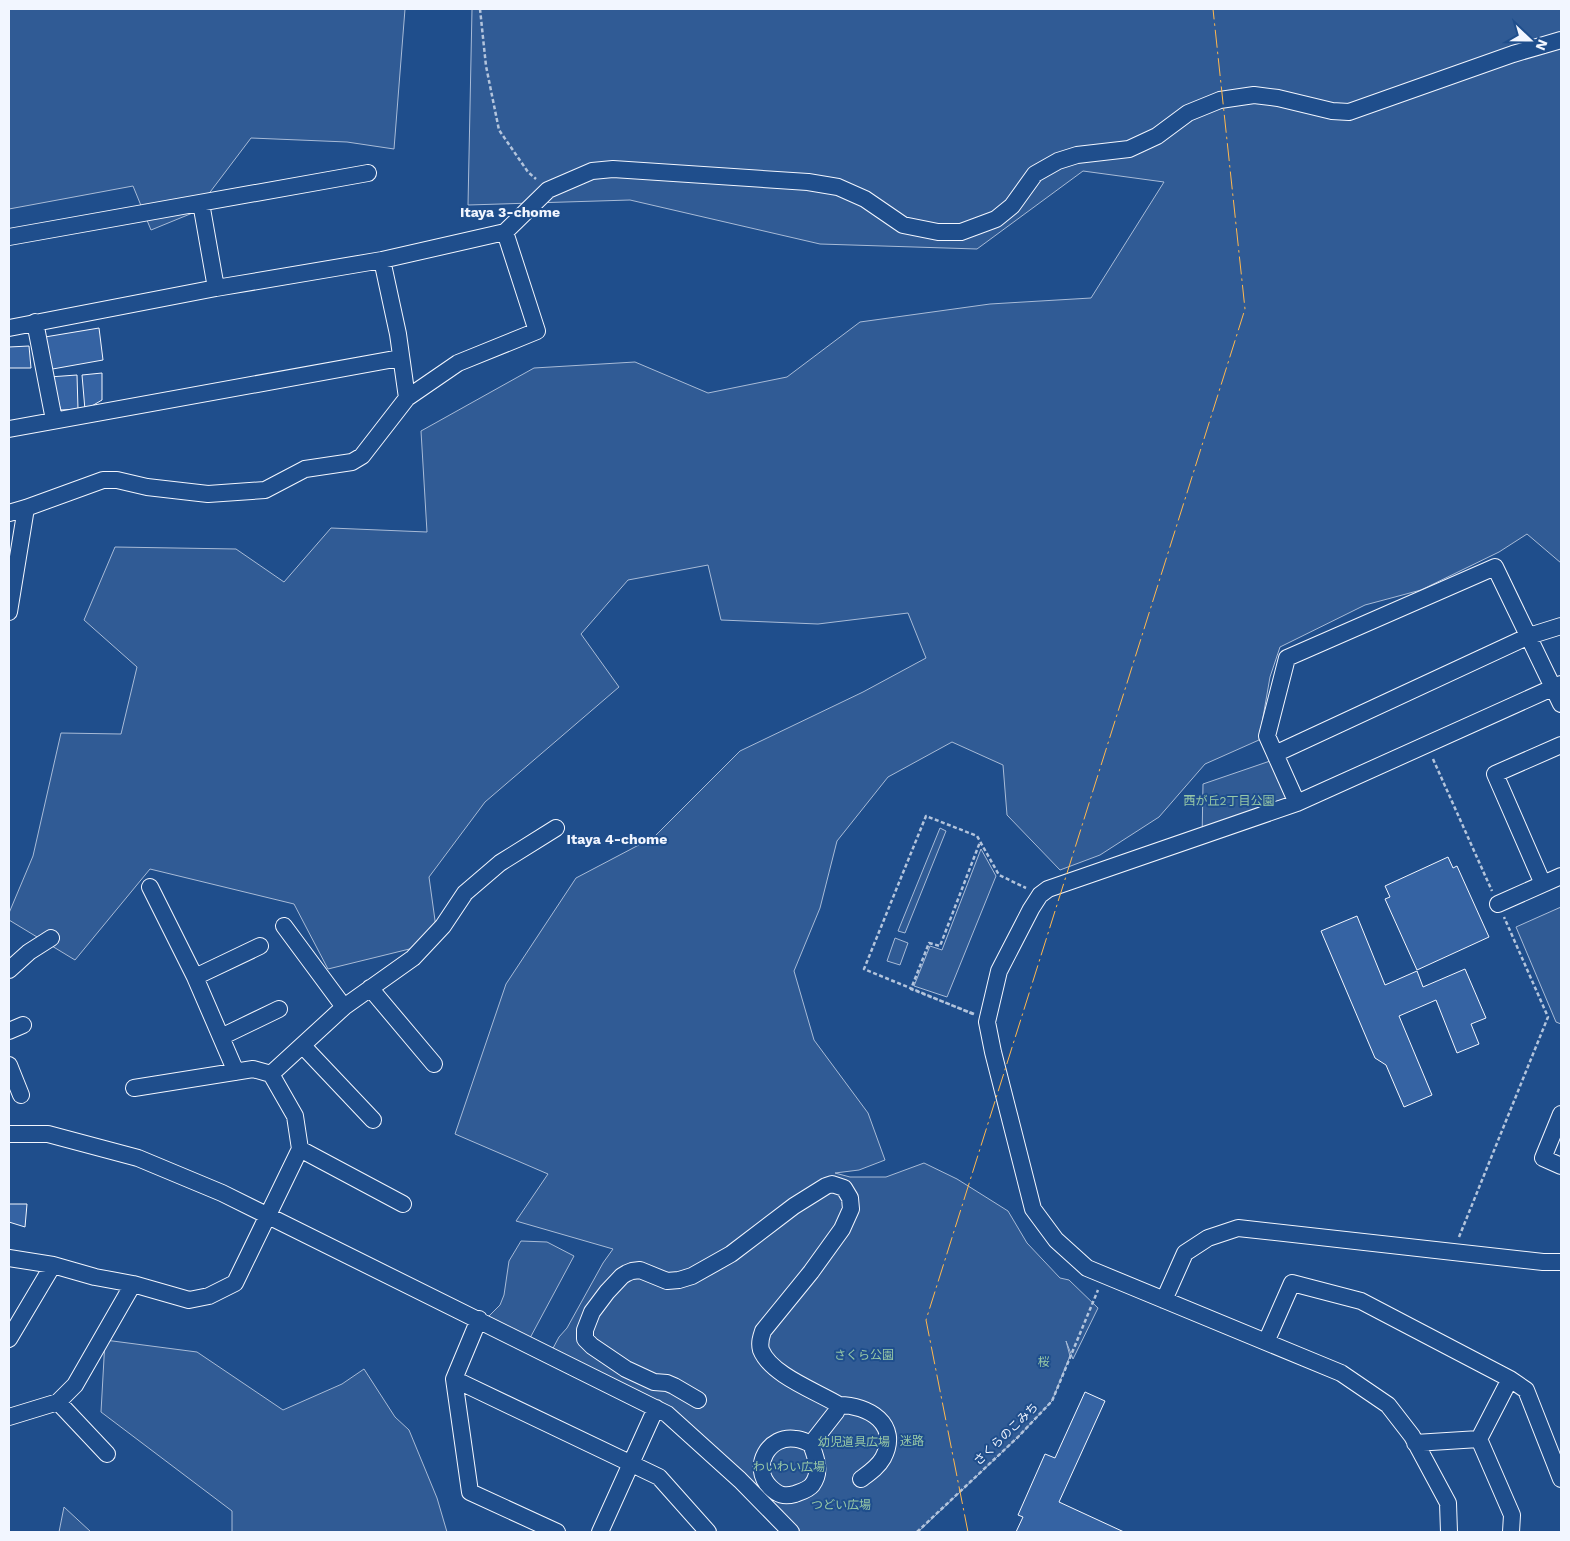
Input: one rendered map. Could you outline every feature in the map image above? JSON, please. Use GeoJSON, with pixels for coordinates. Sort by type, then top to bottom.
{"type":"FeatureCollection","features":[{"type":"Feature","properties":{"kind":"street"},"geometry":{"type":"LineString","coordinates":[[9,328],[216,288],[382,260],[505,232],[548,190],[592,171],[614,169],[808,182],[838,187],[865,199],[903,225],[938,232],[961,232],[996,219],[1012,206],[1035,174],[1058,160],[1077,154],[1129,149],[1157,136],[1188,113],[1220,100],[1254,95],[1278,98],[1332,111],[1349,112],[1513,54],[1561,40]]}},
{"type":"Feature","properties":{"kind":"street"},"geometry":{"type":"LineString","coordinates":[[9,237],[368,173]]}},
{"type":"Feature","properties":{"kind":"street"},"geometry":{"type":"LineString","coordinates":[[201,203],[216,288]]}},
{"type":"Feature","properties":{"kind":"street"},"geometry":{"type":"LineString","coordinates":[[9,513],[103,480],[117,480],[147,487],[208,494],[265,490],[305,469],[352,462],[362,456],[407,398],[458,363],[537,331],[505,232]]}},
{"type":"Feature","properties":{"kind":"street"},"geometry":{"type":"LineString","coordinates":[[382,260],[398,334],[407,398]]}},
{"type":"Feature","properties":{"kind":"street"},"geometry":{"type":"LineString","coordinates":[[36,322],[54,420]]}},
{"type":"Feature","properties":{"kind":"street"},"geometry":{"type":"LineString","coordinates":[[9,429],[400,358]]}},
{"type":"Feature","properties":{"kind":"street"},"geometry":{"type":"LineString","coordinates":[[9,612],[26,508]]}},
{"type":"Feature","properties":{"kind":"street"},"geometry":{"type":"LineString","coordinates":[[1297,803],[1266,736],[1287,658],[1495,567],[1529,636],[1558,686],[1561,704]]}},
{"type":"Feature","properties":{"kind":"street"},"geometry":{"type":"LineString","coordinates":[[1275,754],[1529,636],[1561,626]]}},
{"type":"Feature","properties":{"kind":"street"},"geometry":{"type":"LineString","coordinates":[[1449,1532],[1448,1503],[1412,1436],[1388,1405],[1341,1373],[1088,1268],[1056,1240],[1033,1209],[987,1022],[998,971],[1031,909],[1040,895],[1048,889],[1297,803],[1558,686]]}},
{"type":"Feature","properties":{"kind":"street"},"geometry":{"type":"LineString","coordinates":[[1543,884],[1495,774],[1561,745]]}},
{"type":"Feature","properties":{"kind":"street"},"geometry":{"type":"LineString","coordinates":[[271,1074],[344,1007],[413,958],[443,926],[464,893],[500,862],[556,828]]}},
{"type":"Feature","properties":{"kind":"street"},"geometry":{"type":"LineString","coordinates":[[1498,904],[1561,876]]}},
{"type":"Feature","properties":{"kind":"street"},"geometry":{"type":"LineString","coordinates":[[150,887],[195,977],[236,1072]]}},
{"type":"Feature","properties":{"kind":"street"},"geometry":{"type":"LineString","coordinates":[[284,926],[344,1007]]}},
{"type":"Feature","properties":{"kind":"street"},"geometry":{"type":"LineString","coordinates":[[9,970],[29,952],[51,938]]}},
{"type":"Feature","properties":{"kind":"street"},"geometry":{"type":"LineString","coordinates":[[195,977],[260,946]]}},
{"type":"Feature","properties":{"kind":"street"},"geometry":{"type":"LineString","coordinates":[[370,988],[434,1064]]}},
{"type":"Feature","properties":{"kind":"street"},"geometry":{"type":"LineString","coordinates":[[221,1037],[279,1009]]}},
{"type":"Feature","properties":{"kind":"street"},"geometry":{"type":"LineString","coordinates":[[303,1046],[373,1120]]}},
{"type":"Feature","properties":{"kind":"street"},"geometry":{"type":"LineString","coordinates":[[9,1065],[21,1095]]}},
{"type":"Feature","properties":{"kind":"street"},"geometry":{"type":"LineString","coordinates":[[9,1258],[53,1265],[133,1284],[189,1300],[209,1296],[235,1282],[300,1149],[295,1116],[271,1074],[253,1069],[134,1088]]}},
{"type":"Feature","properties":{"kind":"street"},"geometry":{"type":"LineString","coordinates":[[1561,1114],[1543,1158],[1561,1166]]}},
{"type":"Feature","properties":{"kind":"street"},"geometry":{"type":"LineString","coordinates":[[9,1134],[48,1134],[138,1158],[222,1193],[656,1408],[667,1414],[740,1480],[791,1532]]}},
{"type":"Feature","properties":{"kind":"street"},"geometry":{"type":"LineString","coordinates":[[300,1149],[403,1204]]}},
{"type":"Feature","properties":{"kind":"street"},"geometry":{"type":"LineString","coordinates":[[698,1400],[674,1386],[667,1383],[654,1382],[626,1369],[592,1346],[586,1339],[585,1330],[592,1312],[607,1292],[627,1273],[640,1270],[667,1281],[680,1280],[692,1276],[731,1254],[794,1206],[826,1186],[832,1184],[844,1188],[850,1198],[851,1209],[848,1219],[821,1260],[763,1331],[760,1342],[766,1359],[793,1380],[839,1405],[847,1405],[879,1417],[888,1436],[888,1443],[883,1459],[861,1479]]}},
{"type":"Feature","properties":{"kind":"street"},"geometry":{"type":"LineString","coordinates":[[1164,1300],[1185,1253],[1208,1238],[1238,1228],[1543,1262],[1561,1262]]}},
{"type":"Feature","properties":{"kind":"street"},"geometry":{"type":"LineString","coordinates":[[9,1339],[53,1265]]}},
{"type":"Feature","properties":{"kind":"street"},"geometry":{"type":"LineString","coordinates":[[1266,1342],[1292,1283],[1361,1301],[1510,1379],[1526,1390],[1561,1479]]}},
{"type":"Feature","properties":{"kind":"street"},"geometry":{"type":"LineString","coordinates":[[9,1417],[58,1402],[75,1385],[133,1284]]}},
{"type":"Feature","properties":{"kind":"street"},"geometry":{"type":"LineString","coordinates":[[479,1319],[454,1379],[470,1492],[557,1532]]}},
{"type":"Feature","properties":{"kind":"street"},"geometry":{"type":"LineString","coordinates":[[454,1379],[659,1477],[708,1532]]}},
{"type":"Feature","properties":{"kind":"street"},"geometry":{"type":"LineString","coordinates":[[1510,1379],[1480,1439],[1512,1516],[1511,1532]]}},
{"type":"Feature","properties":{"kind":"street"},"geometry":{"type":"LineString","coordinates":[[58,1402],[107,1454]]}},
{"type":"Feature","properties":{"kind":"street"},"geometry":{"type":"LineString","coordinates":[[811,1444],[836,1412],[839,1405]]}},
{"type":"Feature","properties":{"kind":"street"},"geometry":{"type":"LineString","coordinates":[[600,1532],[656,1408]]}},
{"type":"Feature","properties":{"kind":"street"},"geometry":{"type":"LineString","coordinates":[[1415,1443],[1480,1439]]}},
{"type":"Feature","properties":{"kind":"path"},"geometry":{"type":"LineString","coordinates":[[480,9],[486,66],[499,130],[528,172],[548,190]]}},
{"type":"Feature","properties":{"kind":"path"},"geometry":{"type":"LineString","coordinates":[[1427,744],[1548,1017],[1453,1252]]}},
{"type":"Feature","properties":{"kind":"path"},"geometry":{"type":"LineString","coordinates":[[981,1017],[864,969],[926,816],[977,836],[999,875],[1030,890]]}},
{"type":"Feature","properties":{"kind":"path"},"geometry":{"type":"LineString","coordinates":[[911,989],[929,943],[940,946],[980,842]]}},
{"type":"Feature","properties":{"kind":"path","name":"さくらのこみち"},"geometry":{"type":"LineString","coordinates":[[917,1532],[1018,1437],[1052,1401],[1104,1275]]}},
{"type":"Feature","properties":{"kind":"shaded area"},"geometry":{"type":"Polygon","coordinates":[[[9,9],[405,9],[394,149],[347,142],[251,138],[195,212],[151,230],[133,186],[9,209],[9,9]]]}},
{"type":"Feature","properties":{"kind":"shaded area"},"geometry":{"type":"Polygon","coordinates":[[[472,9],[1561,9],[1561,563],[1527,534],[1499,552],[1421,590],[1365,605],[1280,647],[1270,677],[1259,740],[1205,764],[1159,817],[1100,855],[1060,870],[1007,815],[1003,765],[952,742],[888,777],[837,841],[820,908],[794,971],[814,1040],[868,1113],[885,1160],[859,1170],[835,1173],[850,1177],[886,1177],[924,1163],[957,1179],[1008,1211],[1027,1243],[1060,1278],[1069,1280],[1098,1308],[1073,1359],[1066,1341],[1070,1356],[1052,1401],[1018,1437],[918,1532],[794,1532],[693,1437],[552,1350],[613,1249],[516,1221],[548,1174],[455,1134],[506,984],[576,878],[654,837],[740,751],[863,692],[926,658],[908,613],[818,624],[721,620],[708,565],[628,580],[581,634],[619,687],[485,802],[429,877],[438,942],[328,969],[294,904],[150,869],[75,960],[9,920],[9,913],[33,856],[61,733],[121,734],[137,667],[84,620],[115,547],[236,549],[284,582],[331,528],[427,532],[421,431],[534,368],[635,362],[708,393],[787,377],[860,322],[990,304],[1091,298],[1164,182],[1083,171],[977,249],[820,244],[630,200],[468,205],[472,9]]]}},
{"type":"Feature","properties":{"kind":"shaded area","name":"西が丘2丁目公園"},"geometry":{"type":"Polygon","coordinates":[[[1273,760],[1290,801],[1202,841],[1203,784],[1273,760]]]}},
{"type":"Feature","properties":{"kind":"shaded area"},"geometry":{"type":"Polygon","coordinates":[[[940,828],[946,831],[905,933],[898,931],[940,828]]]}},
{"type":"Feature","properties":{"kind":"shaded area"},"geometry":{"type":"Polygon","coordinates":[[[981,849],[996,876],[947,997],[914,986],[930,946],[942,950],[981,849]]]}},
{"type":"Feature","properties":{"kind":"shaded area"},"geometry":{"type":"Polygon","coordinates":[[[1561,907],[1561,1024],[1556,1022],[1516,927],[1561,907]]]}},
{"type":"Feature","properties":{"kind":"shaded area"},"geometry":{"type":"Polygon","coordinates":[[[895,938],[908,943],[900,965],[887,961],[895,938]]]}},
{"type":"Feature","properties":{"kind":"shaded area"},"geometry":{"type":"Polygon","coordinates":[[[521,1241],[547,1242],[574,1256],[530,1338],[487,1318],[500,1305],[504,1295],[509,1261],[521,1241]]]}},
{"type":"Feature","properties":{"kind":"shaded area"},"geometry":{"type":"Polygon","coordinates":[[[105,1340],[197,1352],[283,1410],[342,1384],[364,1369],[395,1417],[409,1430],[437,1498],[447,1532],[232,1532],[232,1511],[101,1412],[105,1340]]]}},
{"type":"Feature","properties":{"kind":"shaded area"},"geometry":{"type":"Polygon","coordinates":[[[64,1507],[91,1532],[59,1532],[64,1507]]]}},
{"type":"Feature","properties":{"kind":"building"},"geometry":{"type":"Polygon","coordinates":[[[99,328],[103,360],[47,370],[45,337],[99,328]]]}},
{"type":"Feature","properties":{"kind":"building"},"geometry":{"type":"Polygon","coordinates":[[[29,346],[31,368],[9,368],[9,347],[29,346]]]}},
{"type":"Feature","properties":{"kind":"building"},"geometry":{"type":"Polygon","coordinates":[[[102,373],[102,400],[85,410],[82,375],[102,373]]]}},
{"type":"Feature","properties":{"kind":"building"},"geometry":{"type":"Polygon","coordinates":[[[77,375],[78,409],[61,410],[49,377],[77,375]]]}},
{"type":"Feature","properties":{"kind":"building"},"geometry":{"type":"Polygon","coordinates":[[[1448,857],[1453,868],[1457,866],[1489,937],[1417,970],[1385,899],[1390,897],[1385,886],[1448,857]]]}},
{"type":"Feature","properties":{"kind":"building"},"geometry":{"type":"Polygon","coordinates":[[[1357,916],[1385,985],[1417,971],[1423,987],[1465,969],[1486,1018],[1471,1024],[1479,1044],[1457,1053],[1436,1000],[1399,1016],[1432,1095],[1404,1107],[1386,1065],[1375,1058],[1321,931],[1357,916]]]}},
{"type":"Feature","properties":{"kind":"building"},"geometry":{"type":"Polygon","coordinates":[[[9,1204],[27,1204],[25,1227],[9,1222],[9,1204]]]}},
{"type":"Feature","properties":{"kind":"building"},"geometry":{"type":"Polygon","coordinates":[[[1085,1392],[1105,1401],[1059,1502],[1124,1532],[1016,1532],[1023,1517],[1018,1515],[1045,1454],[1055,1458],[1085,1392]]]}},
{"type":"Feature","properties":{"kind":"power"},"geometry":{"type":"LineString","coordinates":[[968,1532],[926,1320],[1245,309],[1213,9]]}},
{"type":"Feature","properties":{"kind":"district","name":"Itaya 3-chome"},"geometry":{"type":"Point","coordinates":[510,212]}},
{"type":"Feature","properties":{"kind":"district","name":"Itaya 4-chome"},"geometry":{"type":"Point","coordinates":[617,839]}},
{"type":"Feature","properties":{"kind":"park label","name":"さくら公園"},"geometry":{"type":"Point","coordinates":[864,1355]}},
{"type":"Feature","properties":{"kind":"park label","name":"桜"},"geometry":{"type":"Point","coordinates":[1044,1362]}},
{"type":"Feature","properties":{"kind":"park label","name":"迷路"},"geometry":{"type":"Point","coordinates":[912,1441]}},
{"type":"Feature","properties":{"kind":"park label","name":"幼児道具広場"},"geometry":{"type":"Point","coordinates":[854,1442]}},
{"type":"Feature","properties":{"kind":"park label","name":"わいわい広場"},"geometry":{"type":"Point","coordinates":[789,1467]}},
{"type":"Feature","properties":{"kind":"park label","name":"つどい広場"},"geometry":{"type":"Point","coordinates":[841,1505]}}]}
